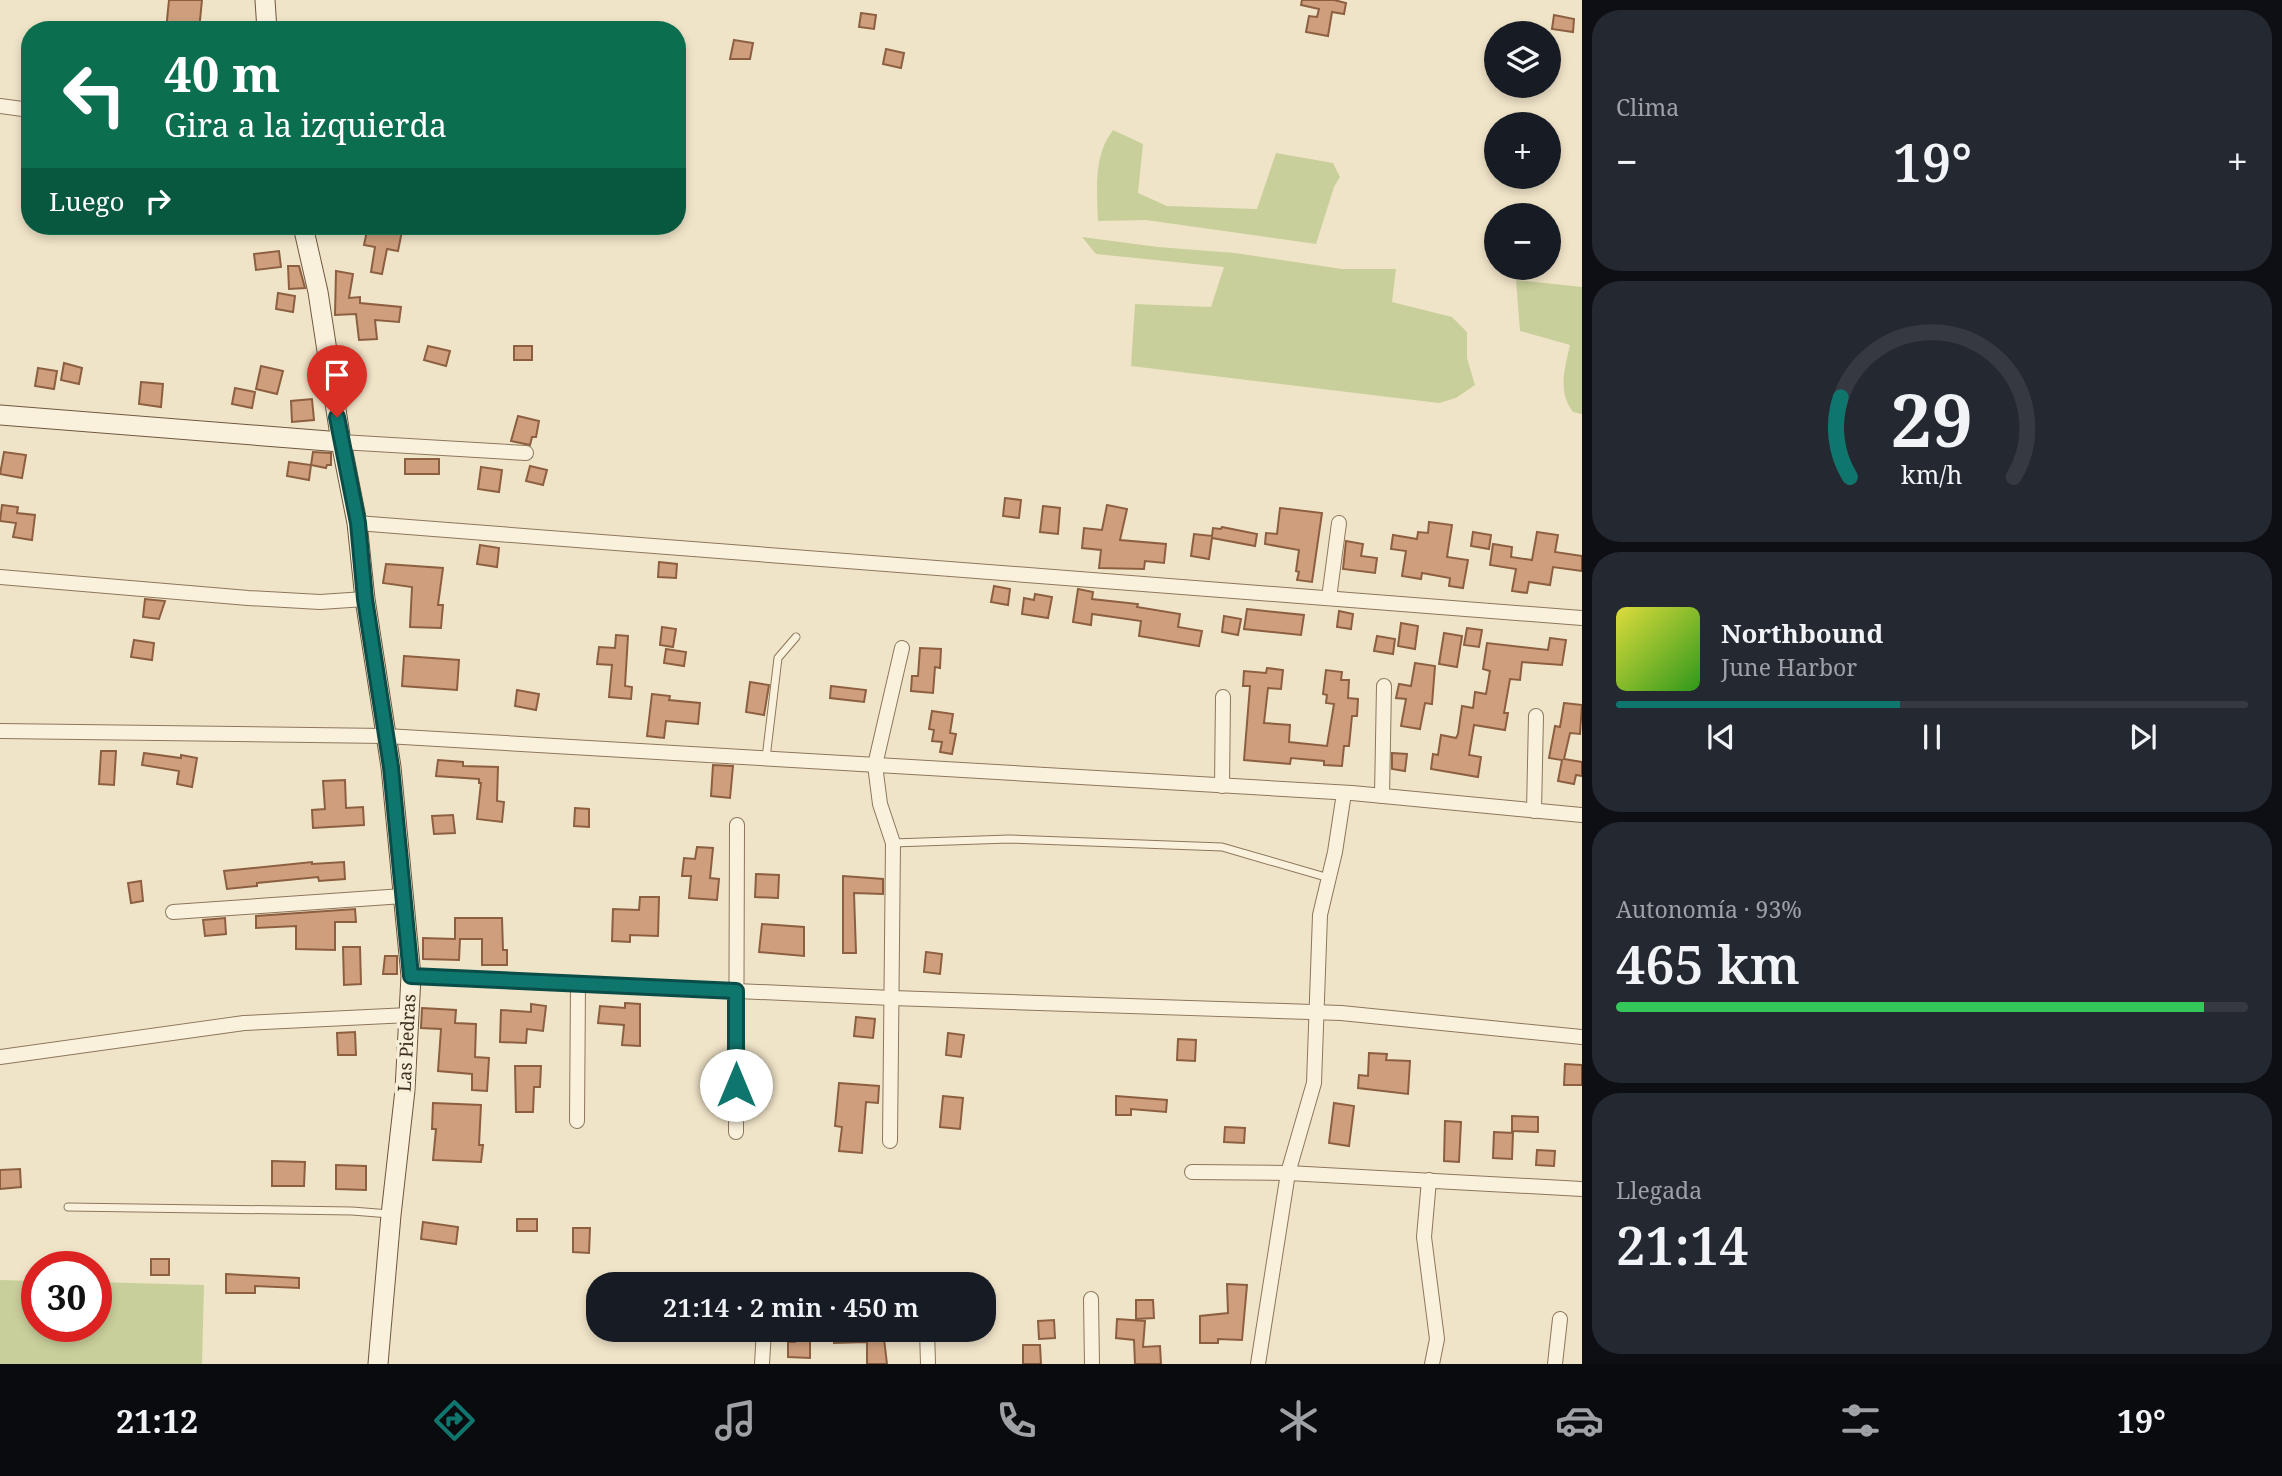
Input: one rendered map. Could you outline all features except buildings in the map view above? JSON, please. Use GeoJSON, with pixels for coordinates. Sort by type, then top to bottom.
{"type":"FeatureCollection","features":[{"type":"Feature","properties":{"kind":"street"},"geometry":{"type":"LineString","coordinates":[[265,0],[266,21]]}},
{"type":"Feature","properties":{"kind":"street"},"geometry":{"type":"LineString","coordinates":[[0,106],[21,109]]}},
{"type":"Feature","properties":{"kind":"street","name":"Las Piedras"},"geometry":{"type":"LineString","coordinates":[[305,235],[318,292],[341,442],[358,523],[365,599],[386,736],[411,976],[405,1090],[378,1364]]}},
{"type":"Feature","properties":{"kind":"street"},"geometry":{"type":"LineString","coordinates":[[0,415],[341,442],[526,453]]}},
{"type":"Feature","properties":{"kind":"street"},"geometry":{"type":"LineString","coordinates":[[358,523],[1582,618]]}},
{"type":"Feature","properties":{"kind":"street"},"geometry":{"type":"LineString","coordinates":[[1329,598],[1339,523]]}},
{"type":"Feature","properties":{"kind":"street"},"geometry":{"type":"LineString","coordinates":[[0,578],[248,598],[320,602],[365,599]]}},
{"type":"Feature","properties":{"kind":"street"},"geometry":{"type":"LineString","coordinates":[[890,1141],[893,843],[880,804],[875,765],[902,648]]}},
{"type":"Feature","properties":{"kind":"street"},"geometry":{"type":"LineString","coordinates":[[1382,796],[1384,686]]}},
{"type":"Feature","properties":{"kind":"street"},"geometry":{"type":"LineString","coordinates":[[1222,786],[1223,697]]}},
{"type":"Feature","properties":{"kind":"street"},"geometry":{"type":"LineString","coordinates":[[1534,811],[1536,716]]}},
{"type":"Feature","properties":{"kind":"street"},"geometry":{"type":"LineString","coordinates":[[0,731],[386,736],[1344,793],[1582,815]]}},
{"type":"Feature","properties":{"kind":"street"},"geometry":{"type":"LineString","coordinates":[[1258,1364],[1288,1173],[1314,1083],[1314,1012],[1320,915],[1344,793]]}},
{"type":"Feature","properties":{"kind":"street"},"geometry":{"type":"LineString","coordinates":[[736,1132],[737,825]]}},
{"type":"Feature","properties":{"kind":"street"},"geometry":{"type":"LineString","coordinates":[[173,912],[403,896]]}},
{"type":"Feature","properties":{"kind":"street"},"geometry":{"type":"LineString","coordinates":[[411,976],[892,998],[1314,1012],[1582,1037]]}},
{"type":"Feature","properties":{"kind":"street"},"geometry":{"type":"LineString","coordinates":[[577,1121],[578,984]]}},
{"type":"Feature","properties":{"kind":"street"},"geometry":{"type":"LineString","coordinates":[[0,1057],[244,1023],[409,1015]]}},
{"type":"Feature","properties":{"kind":"street"},"geometry":{"type":"LineString","coordinates":[[1192,1172],[1288,1173],[1582,1189]]}},
{"type":"Feature","properties":{"kind":"street"},"geometry":{"type":"LineString","coordinates":[[1429,1180],[1424,1237],[1437,1339],[1433,1364]]}},
{"type":"Feature","properties":{"kind":"street"},"geometry":{"type":"LineString","coordinates":[[1091,1299],[1092,1364]]}},
{"type":"Feature","properties":{"kind":"street"},"geometry":{"type":"LineString","coordinates":[[1555,1364],[1560,1320]]}},
{"type":"Feature","properties":{"kind":"street"},"geometry":{"type":"LineString","coordinates":[[762,1364],[763,1342]]}},
{"type":"Feature","properties":{"kind":"street"},"geometry":{"type":"LineString","coordinates":[[927,1342],[928,1364]]}},
{"type":"Feature","properties":{"kind":"lane"},"geometry":{"type":"LineString","coordinates":[[766,759],[778,658],[796,637]]}},
{"type":"Feature","properties":{"kind":"lane"},"geometry":{"type":"LineString","coordinates":[[893,843],[1009,839],[1222,847],[1329,877]]}},
{"type":"Feature","properties":{"kind":"lane"},"geometry":{"type":"LineString","coordinates":[[68,1207],[352,1211],[391,1214]]}},
{"type":"Feature","properties":{"kind":"green space"},"geometry":{"type":"Polygon","coordinates":[[[1113,130],[1143,144],[1138,193],[1167,206],[1257,209],[1276,153],[1333,163],[1340,177],[1334,187],[1316,244],[1146,220],[1098,221],[1099,162],[1113,130]]]}},
{"type":"Feature","properties":{"kind":"green space"},"geometry":{"type":"Polygon","coordinates":[[[1082,237],[1235,253],[1342,269],[1396,269],[1392,302],[1452,317],[1467,332],[1467,358],[1475,385],[1456,398],[1439,403],[1131,366],[1135,304],[1211,307],[1224,267],[1096,254],[1082,237]]]}},
{"type":"Feature","properties":{"kind":"green space"},"geometry":{"type":"Polygon","coordinates":[[[1516,280],[1582,287],[1582,414],[1573,412],[1565,396],[1564,379],[1570,345],[1520,331],[1516,280]]]}},
{"type":"Feature","properties":{"kind":"green space"},"geometry":{"type":"Polygon","coordinates":[[[0,1280],[21,1281],[21,1342],[112,1342],[112,1282],[204,1285],[202,1364],[0,1364],[0,1280]]]}},
{"type":"Feature","properties":{"kind":"route"},"geometry":{"type":"LineString","coordinates":[[337,417],[358,523],[365,599],[391,767],[411,976],[736,991],[736,1085]]}}]}
